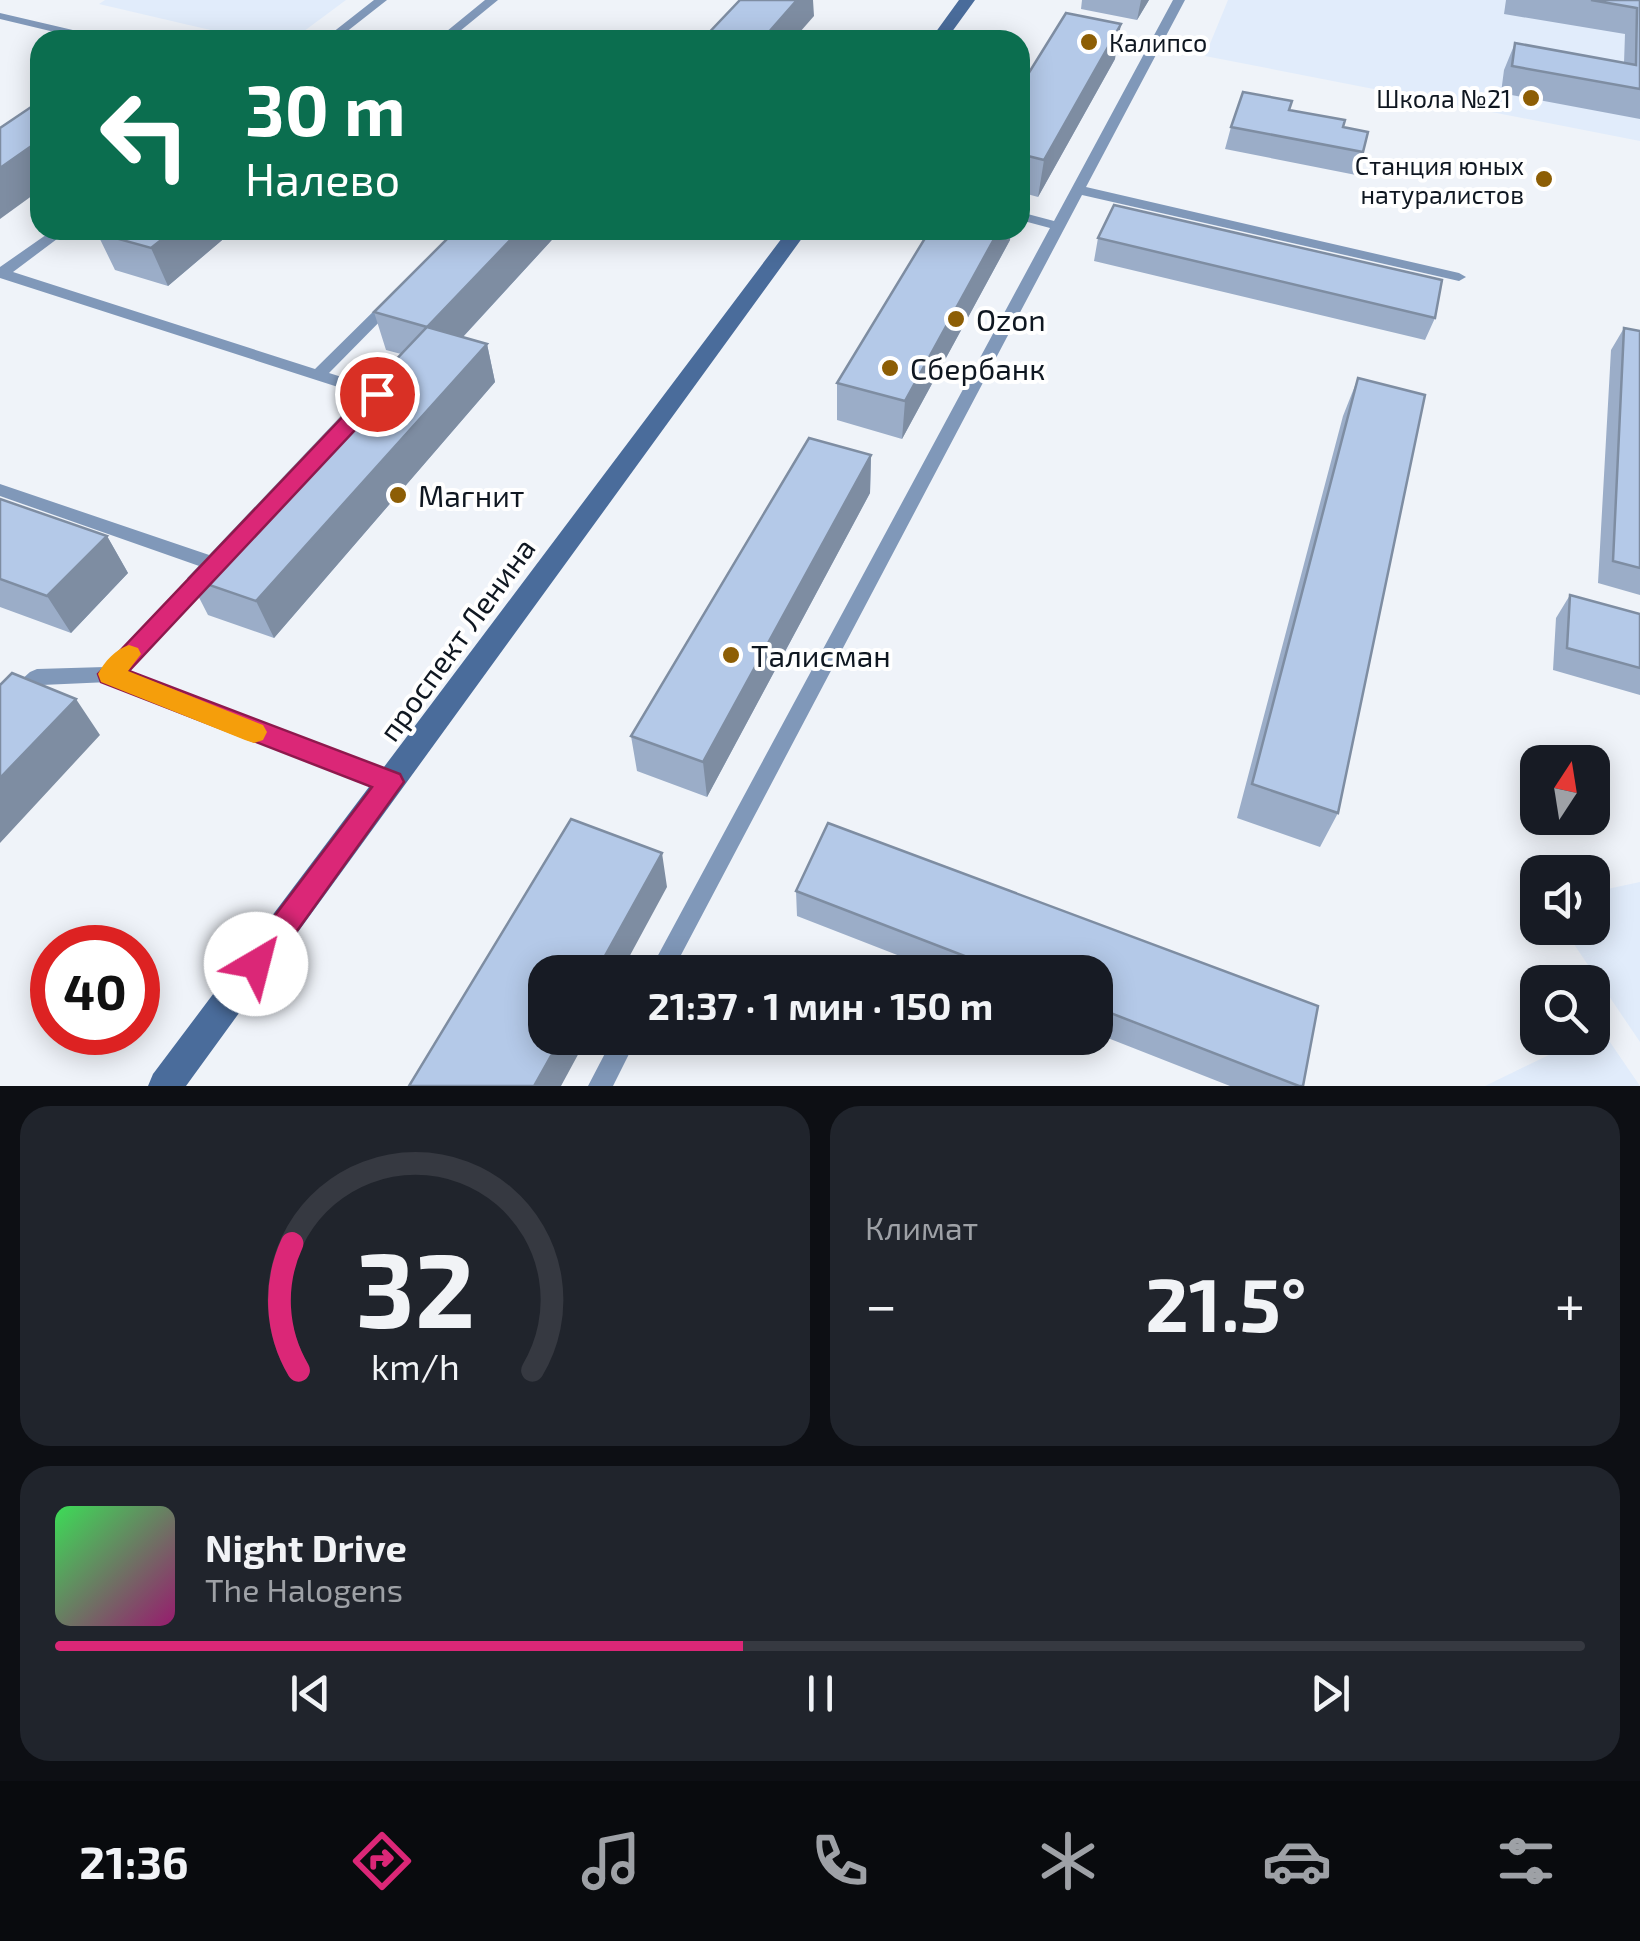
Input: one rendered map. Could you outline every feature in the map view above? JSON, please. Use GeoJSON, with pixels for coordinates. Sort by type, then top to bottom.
{"type":"FeatureCollection","features":[{"type":"Feature","properties":{"kind":"street"},"geometry":{"type":"LineString","coordinates":[[945,30],[967,0]]}},
{"type":"Feature","properties":{"kind":"street","name":"проспект Ленина"},"geometry":{"type":"LineString","coordinates":[[165,1086],[791,240]]}},
{"type":"Feature","properties":{"kind":"lane"},"geometry":{"type":"LineString","coordinates":[[342,30],[381,0]]}},
{"type":"Feature","properties":{"kind":"lane"},"geometry":{"type":"LineString","coordinates":[[454,30],[492,0]]}},
{"type":"Feature","properties":{"kind":"lane"},"geometry":{"type":"LineString","coordinates":[[669,955],[1179,0]]}},
{"type":"Feature","properties":{"kind":"lane"},"geometry":{"type":"LineString","coordinates":[[0,16],[60,30]]}},
{"type":"Feature","properties":{"kind":"lane"},"geometry":{"type":"LineString","coordinates":[[1078,190],[1460,277]]}},
{"type":"Feature","properties":{"kind":"lane"},"geometry":{"type":"LineString","coordinates":[[1030,218],[1060,226]]}},
{"type":"Feature","properties":{"kind":"lane"},"geometry":{"type":"LineString","coordinates":[[1,273],[48,240]]}},
{"type":"Feature","properties":{"kind":"lane"},"geometry":{"type":"LineString","coordinates":[[1,273],[377,394],[350,422]]}},
{"type":"Feature","properties":{"kind":"lane"},"geometry":{"type":"LineString","coordinates":[[318,375],[410,283]]}},
{"type":"Feature","properties":{"kind":"lane"},"geometry":{"type":"LineString","coordinates":[[0,490],[216,564]]}},
{"type":"Feature","properties":{"kind":"lane"},"geometry":{"type":"LineString","coordinates":[[110,674],[229,550]]}},
{"type":"Feature","properties":{"kind":"lane"},"geometry":{"type":"LineString","coordinates":[[0,711],[37,676],[110,674],[391,782]]}},
{"type":"Feature","properties":{"kind":"lane"},"geometry":{"type":"LineString","coordinates":[[600,1086],[617,1055]]}},
{"type":"Feature","properties":{"kind":"shaded area"},"geometry":{"type":"Polygon","coordinates":[[[105,0],[346,0],[306,30],[210,30],[99,4],[105,0]]]}},
{"type":"Feature","properties":{"kind":"shaded area","name":"Школа №21"},"geometry":{"type":"Polygon","coordinates":[[[1228,0],[1640,0],[1640,141],[1205,56],[1228,0]]]}},
{"type":"Feature","properties":{"kind":"shaded area"},"geometry":{"type":"Polygon","coordinates":[[[1640,882],[1640,1042],[1610,998],[1610,965],[1588,965],[1574,945],[1610,945],[1610,888],[1640,882]]]}},
{"type":"Feature","properties":{"kind":"shaded area"},"geometry":{"type":"Polygon","coordinates":[[[1610,1042],[1640,1086],[1485,1086],[1549,1055],[1610,1055],[1610,1042]]]}},
{"type":"Feature","properties":{"kind":"building"},"geometry":{"type":"Polygon","coordinates":[[[740,0],[797,0],[771,30],[712,30],[740,0]]]}},
{"type":"Feature","properties":{"kind":"building"},"geometry":{"type":"Polygon","coordinates":[[[1591,0],[1640,0],[1640,89],[1512,66],[1515,43],[1636,65],[1637,8],[1591,0]]]}},
{"type":"Feature","properties":{"kind":"building"},"geometry":{"type":"Polygon","coordinates":[[[1066,13],[1121,24],[1044,160],[1030,156],[1030,71],[1066,13]]]}},
{"type":"Feature","properties":{"kind":"building"},"geometry":{"type":"Polygon","coordinates":[[[1243,92],[1292,101],[1289,110],[1345,120],[1343,127],[1368,132],[1363,152],[1231,127],[1243,92]]]}},
{"type":"Feature","properties":{"kind":"building"},"geometry":{"type":"Polygon","coordinates":[[[30,108],[30,147],[0,168],[0,128],[30,108]]]}},
{"type":"Feature","properties":{"kind":"building"},"geometry":{"type":"Polygon","coordinates":[[[1114,205],[1442,280],[1435,318],[1098,238],[1114,205]]]}},
{"type":"Feature","properties":{"kind":"building"},"geometry":{"type":"Polygon","coordinates":[[[122,240],[161,240],[151,248],[122,240]]]}},
{"type":"Feature","properties":{"kind":"building"},"geometry":{"type":"Polygon","coordinates":[[[446,240],[510,240],[427,327],[374,312],[446,240]]]}},
{"type":"Feature","properties":{"kind":"building"},"geometry":{"type":"Polygon","coordinates":[[[924,240],[994,240],[905,401],[837,383],[924,240]]]}},
{"type":"Feature","properties":{"kind":"building"},"geometry":{"type":"Polygon","coordinates":[[[427,327],[487,344],[256,601],[189,578],[427,327]]]}},
{"type":"Feature","properties":{"kind":"building"},"geometry":{"type":"Polygon","coordinates":[[[1624,328],[1640,331],[1640,568],[1613,561],[1624,328]]]}},
{"type":"Feature","properties":{"kind":"building"},"geometry":{"type":"Polygon","coordinates":[[[1358,378],[1425,395],[1338,813],[1252,784],[1358,378]]]}},
{"type":"Feature","properties":{"kind":"building"},"geometry":{"type":"Polygon","coordinates":[[[809,438],[871,455],[703,762],[631,736],[809,438]]]}},
{"type":"Feature","properties":{"kind":"building"},"geometry":{"type":"Polygon","coordinates":[[[0,499],[107,536],[47,596],[0,579],[0,499]]]}},
{"type":"Feature","properties":{"kind":"building"},"geometry":{"type":"Polygon","coordinates":[[[1570,595],[1640,614],[1640,668],[1567,648],[1570,595]]]}},
{"type":"Feature","properties":{"kind":"building"},"geometry":{"type":"Polygon","coordinates":[[[12,673],[76,699],[0,778],[0,685],[12,673]]]}},
{"type":"Feature","properties":{"kind":"building"},"geometry":{"type":"Polygon","coordinates":[[[571,819],[662,853],[605,955],[528,955],[528,1055],[551,1055],[534,1086],[409,1086],[571,819]]]}},
{"type":"Feature","properties":{"kind":"building"},"geometry":{"type":"Polygon","coordinates":[[[828,823],[1318,1006],[1303,1086],[1113,1014],[1113,955],[962,955],[796,891],[828,823]]]}},
{"type":"Feature","properties":{"kind":"slow traffic"},"geometry":{"type":"LineString","coordinates":[[129,654],[110,674],[254,732]]}},
{"type":"Feature","properties":{"kind":"place","name":"Калипсо"},"geometry":{"type":"Point","coordinates":[1089,42]}},
{"type":"Feature","properties":{"kind":"place","name":"Школа №21"},"geometry":{"type":"Point","coordinates":[1531,98]}},
{"type":"Feature","properties":{"kind":"place","name":"Станция юных натуралистов"},"geometry":{"type":"Point","coordinates":[1544,179]}},
{"type":"Feature","properties":{"kind":"place","name":"Ozon"},"geometry":{"type":"Point","coordinates":[956,319]}},
{"type":"Feature","properties":{"kind":"place","name":"Сбербанк"},"geometry":{"type":"Point","coordinates":[890,368]}},
{"type":"Feature","properties":{"kind":"place","name":"Магнит"},"geometry":{"type":"Point","coordinates":[398,495]}},
{"type":"Feature","properties":{"kind":"place","name":"Талисман"},"geometry":{"type":"Point","coordinates":[731,655]}},
{"type":"Feature","properties":{"kind":"route"},"geometry":{"type":"LineString","coordinates":[[256,964],[391,782],[288,746],[110,674],[377,394]]}}]}
